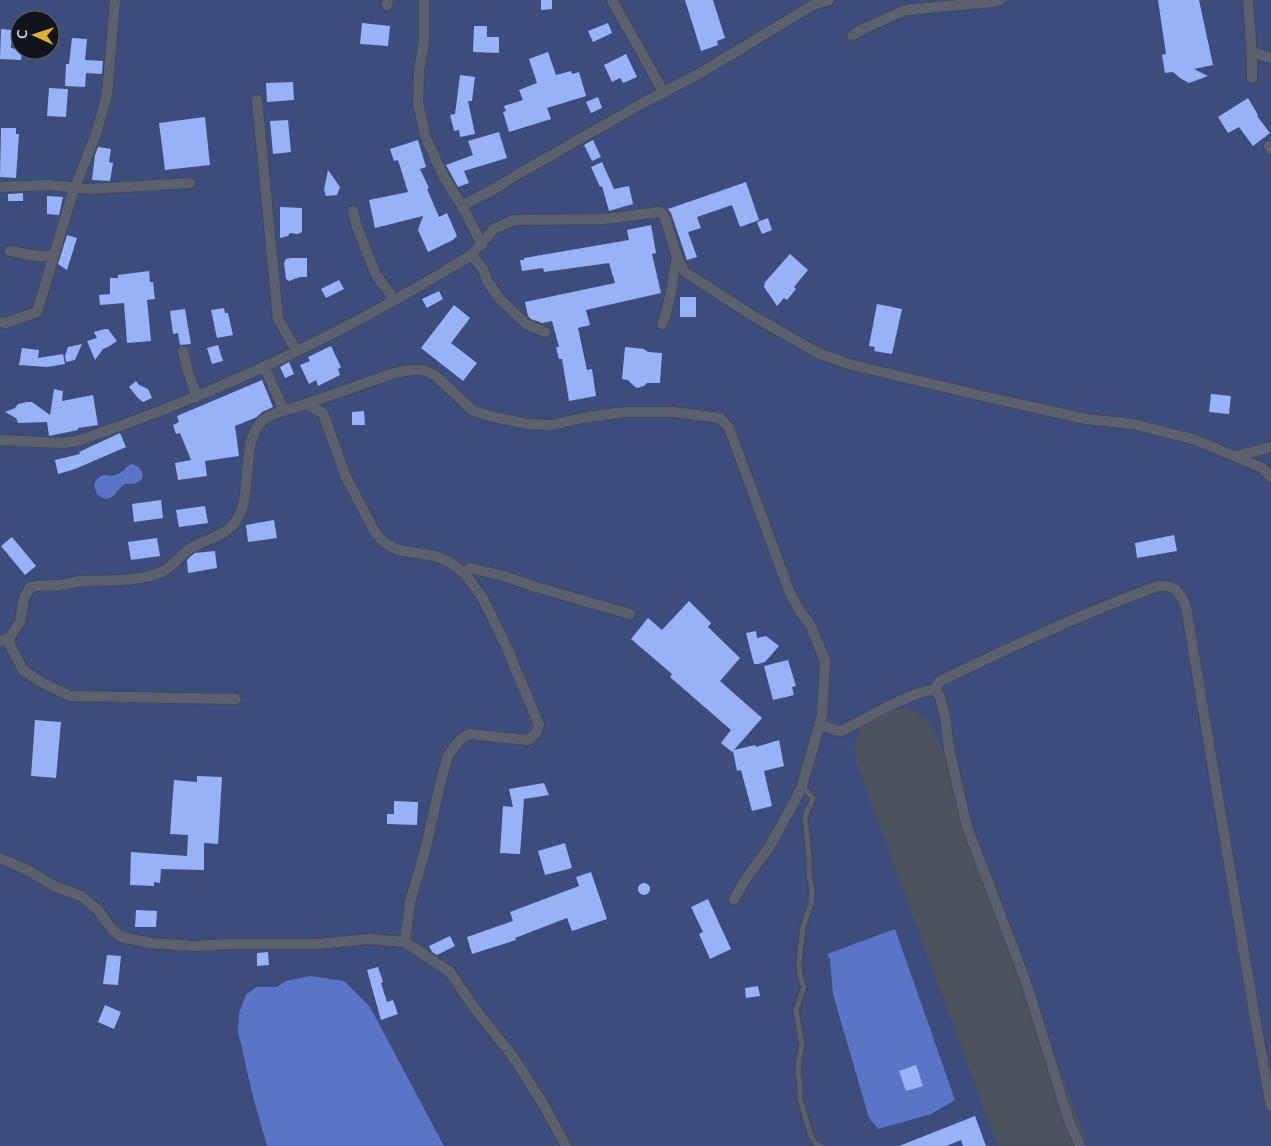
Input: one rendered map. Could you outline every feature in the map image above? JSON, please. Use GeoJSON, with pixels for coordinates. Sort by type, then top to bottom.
{"type":"FeatureCollection","features":[{"type":"Feature","properties":{"kind":"street"},"geometry":{"type":"LineString","coordinates":[[0,322],[6,322],[37,312],[53,256],[96,134],[107,95],[115,0]]}},
{"type":"Feature","properties":{"kind":"street"},"geometry":{"type":"LineString","coordinates":[[424,0],[424,42],[419,70],[418,102],[425,136],[444,177],[482,244]]}},
{"type":"Feature","properties":{"kind":"street"},"geometry":{"type":"LineString","coordinates":[[612,0],[664,93]]}},
{"type":"Feature","properties":{"kind":"street"},"geometry":{"type":"LineString","coordinates":[[462,206],[478,196],[500,187],[513,177],[749,45],[812,5],[830,0]]}},
{"type":"Feature","properties":{"kind":"street"},"geometry":{"type":"LineString","coordinates":[[852,36],[858,31],[905,10],[1000,0]]}},
{"type":"Feature","properties":{"kind":"street"},"geometry":{"type":"LineString","coordinates":[[1248,0],[1252,78]]}},
{"type":"Feature","properties":{"kind":"street"},"geometry":{"type":"LineString","coordinates":[[1252,52],[1271,58]]}},
{"type":"Feature","properties":{"kind":"street"},"geometry":{"type":"LineString","coordinates":[[257,100],[278,320],[296,350]]}},
{"type":"Feature","properties":{"kind":"street"},"geometry":{"type":"LineString","coordinates":[[0,187],[49,185],[90,189],[190,183]]}},
{"type":"Feature","properties":{"kind":"street"},"geometry":{"type":"LineString","coordinates":[[353,211],[357,227],[376,275],[395,300]]}},
{"type":"Feature","properties":{"kind":"street"},"geometry":{"type":"LineString","coordinates":[[0,440],[78,441],[197,397],[264,366],[395,300],[471,255],[494,229],[514,220],[604,219],[660,212],[664,214],[677,257],[685,272],[713,292],[818,353],[874,370],[1086,419],[1133,424],[1196,440],[1262,468],[1271,477]]}},
{"type":"Feature","properties":{"kind":"street"},"geometry":{"type":"LineString","coordinates":[[10,251],[37,256],[53,256]]}},
{"type":"Feature","properties":{"kind":"street"},"geometry":{"type":"LineString","coordinates":[[471,255],[483,269],[487,281],[500,299],[526,324],[545,332]]}},
{"type":"Feature","properties":{"kind":"street"},"geometry":{"type":"LineString","coordinates":[[662,324],[667,312],[677,257]]}},
{"type":"Feature","properties":{"kind":"street"},"geometry":{"type":"LineString","coordinates":[[183,351],[197,397]]}},
{"type":"Feature","properties":{"kind":"street"},"geometry":{"type":"LineString","coordinates":[[264,366],[284,411]]}},
{"type":"Feature","properties":{"kind":"street"},"geometry":{"type":"LineString","coordinates":[[236,699],[70,696],[41,682],[23,670],[10,645],[4,639],[20,622],[24,598],[30,588],[41,584],[61,585],[80,581],[142,578],[162,572],[176,563],[192,547],[221,536],[233,525],[243,508],[251,442],[257,426],[267,417],[394,373],[423,370],[436,376],[473,411],[527,424],[552,425],[582,418],[624,412],[673,412],[720,418],[729,428],[790,593],[801,613],[810,624],[825,661],[824,698],[802,786],[770,846],[747,877],[734,899]]}},
{"type":"Feature","properties":{"kind":"street"},"geometry":{"type":"LineString","coordinates":[[306,404],[323,412],[346,477],[376,534],[385,543],[398,550],[436,556],[451,562],[465,574],[482,597],[506,646],[538,725],[536,733],[528,740],[469,734],[454,746],[448,756],[441,780],[425,851],[410,902],[405,942]]}},
{"type":"Feature","properties":{"kind":"street"},"geometry":{"type":"LineString","coordinates":[[1236,456],[1271,447]]}},
{"type":"Feature","properties":{"kind":"street"},"geometry":{"type":"LineString","coordinates":[[465,574],[470,568],[488,572],[580,601],[630,614]]}},
{"type":"Feature","properties":{"kind":"street"},"geometry":{"type":"LineString","coordinates":[[935,690],[940,681],[1083,615],[1158,586],[1166,585],[1180,593],[1186,607],[1271,1106]]}},
{"type":"Feature","properties":{"kind":"street"},"geometry":{"type":"LineString","coordinates":[[819,724],[835,730],[841,730],[905,699],[929,690],[935,690]]}},
{"type":"Feature","properties":{"kind":"street"},"geometry":{"type":"LineString","coordinates":[[935,690],[940,697],[945,717],[949,749],[967,827],[1026,982],[1069,1121],[1080,1146]]}},
{"type":"Feature","properties":{"kind":"street"},"geometry":{"type":"LineString","coordinates":[[0,858],[29,871],[54,886],[81,896],[98,910],[111,928],[121,937],[129,939],[151,943],[194,946],[317,944],[369,940],[405,942],[450,972],[475,1009],[514,1058],[543,1104],[566,1146]]}},
{"type":"Feature","properties":{"kind":"lane"},"geometry":{"type":"LineString","coordinates":[[802,786],[813,798],[805,817],[809,876],[812,889],[811,904],[802,927],[799,963],[800,977],[804,987],[796,1010],[802,1045],[798,1073],[802,1110],[811,1136],[816,1144],[821,1146]]}},
{"type":"Feature","properties":{"kind":"shaded area"},"geometry":{"type":"Polygon","coordinates":[[[0,0],[1271,0],[1271,1146],[0,1146],[0,0]]]}},
{"type":"Feature","properties":{"kind":"shaded area"},"geometry":{"type":"Polygon","coordinates":[[[131,464],[137,466],[142,471],[141,480],[125,484],[110,498],[102,498],[97,494],[94,485],[99,477],[118,474],[131,464]]]}},
{"type":"Feature","properties":{"kind":"shaded area"},"geometry":{"type":"Polygon","coordinates":[[[895,929],[955,1100],[931,1114],[878,1129],[869,1118],[833,994],[830,959],[827,954],[895,929]]]}},
{"type":"Feature","properties":{"kind":"shaded area"},"geometry":{"type":"Polygon","coordinates":[[[310,976],[344,981],[370,1007],[444,1146],[267,1146],[253,1097],[238,1031],[239,1013],[246,995],[256,987],[277,987],[286,981],[310,976]]]}},
{"type":"Feature","properties":{"kind":"building"},"geometry":{"type":"Polygon","coordinates":[[[541,0],[552,0],[552,9],[541,10],[541,0]]]}},
{"type":"Feature","properties":{"kind":"building"},"geometry":{"type":"Polygon","coordinates":[[[685,0],[713,0],[725,38],[717,41],[718,45],[701,51],[685,0]]]}},
{"type":"Feature","properties":{"kind":"building"},"geometry":{"type":"Polygon","coordinates":[[[1158,0],[1199,0],[1213,65],[1194,69],[1208,76],[1189,83],[1173,72],[1165,73],[1162,55],[1166,54],[1158,0]]]}},
{"type":"Feature","properties":{"kind":"building"},"geometry":{"type":"Polygon","coordinates":[[[362,23],[390,26],[388,46],[360,44],[362,23]]]}},
{"type":"Feature","properties":{"kind":"building"},"geometry":{"type":"Polygon","coordinates":[[[608,23],[612,33],[593,42],[588,31],[608,23]]]}},
{"type":"Feature","properties":{"kind":"building"},"geometry":{"type":"Polygon","coordinates":[[[474,26],[487,26],[487,37],[499,37],[499,53],[473,52],[474,26]]]}},
{"type":"Feature","properties":{"kind":"building"},"geometry":{"type":"Polygon","coordinates":[[[1,29],[10,30],[10,59],[0,59],[1,29]]]}},
{"type":"Feature","properties":{"kind":"building"},"geometry":{"type":"Polygon","coordinates":[[[72,38],[87,39],[85,60],[103,61],[102,74],[86,73],[85,87],[65,86],[66,64],[69,64],[72,38]]]}},
{"type":"Feature","properties":{"kind":"building"},"geometry":{"type":"Polygon","coordinates":[[[548,52],[556,75],[571,71],[572,74],[579,72],[586,96],[547,108],[551,119],[509,132],[503,112],[506,111],[504,106],[523,100],[519,90],[537,83],[529,59],[548,52]]]}},
{"type":"Feature","properties":{"kind":"building"},"geometry":{"type":"Polygon","coordinates":[[[626,54],[637,77],[623,83],[620,78],[612,82],[604,65],[626,54]]]}},
{"type":"Feature","properties":{"kind":"building"},"geometry":{"type":"Polygon","coordinates":[[[460,75],[475,77],[472,101],[468,101],[475,134],[460,137],[459,130],[454,131],[450,115],[455,114],[460,75]]]}},
{"type":"Feature","properties":{"kind":"building"},"geometry":{"type":"Polygon","coordinates":[[[293,82],[294,100],[267,102],[266,83],[293,82]]]}},
{"type":"Feature","properties":{"kind":"building"},"geometry":{"type":"Polygon","coordinates":[[[49,88],[68,89],[66,117],[47,116],[49,88]]]}},
{"type":"Feature","properties":{"kind":"building"},"geometry":{"type":"Polygon","coordinates":[[[598,97],[602,108],[591,113],[586,102],[598,97]]]}},
{"type":"Feature","properties":{"kind":"building"},"geometry":{"type":"Polygon","coordinates":[[[1248,98],[1257,116],[1270,133],[1253,146],[1239,127],[1228,133],[1218,117],[1248,98]]]}},
{"type":"Feature","properties":{"kind":"building"},"geometry":{"type":"Polygon","coordinates":[[[205,117],[210,165],[165,170],[159,123],[205,117]]]}},
{"type":"Feature","properties":{"kind":"building"},"geometry":{"type":"Polygon","coordinates":[[[288,120],[291,152],[273,154],[270,121],[288,120]]]}},
{"type":"Feature","properties":{"kind":"building"},"geometry":{"type":"Polygon","coordinates":[[[1,128],[16,128],[16,134],[19,134],[16,178],[0,177],[1,128]]]}},
{"type":"Feature","properties":{"kind":"building"},"geometry":{"type":"Polygon","coordinates":[[[499,132],[507,158],[464,171],[469,183],[458,187],[446,165],[473,155],[468,141],[499,132]]]}},
{"type":"Feature","properties":{"kind":"building"},"geometry":{"type":"Polygon","coordinates":[[[418,140],[426,167],[420,169],[429,188],[427,189],[439,217],[447,213],[457,236],[453,240],[428,252],[418,230],[423,216],[375,228],[369,200],[408,192],[398,160],[394,161],[390,149],[418,140]]]}},
{"type":"Feature","properties":{"kind":"building"},"geometry":{"type":"Polygon","coordinates":[[[593,140],[601,157],[592,161],[584,145],[593,140]]]}},
{"type":"Feature","properties":{"kind":"building"},"geometry":{"type":"Polygon","coordinates":[[[98,147],[111,149],[109,162],[113,163],[110,181],[92,180],[95,155],[98,147]]]}},
{"type":"Feature","properties":{"kind":"building"},"geometry":{"type":"Polygon","coordinates":[[[602,162],[614,189],[629,186],[633,204],[609,211],[602,186],[600,187],[591,167],[602,162]]]}},
{"type":"Feature","properties":{"kind":"building"},"geometry":{"type":"Polygon","coordinates":[[[328,170],[340,187],[337,195],[326,196],[324,190],[328,170]]]}},
{"type":"Feature","properties":{"kind":"building"},"geometry":{"type":"Polygon","coordinates":[[[746,182],[759,220],[740,227],[732,205],[697,217],[701,228],[688,232],[697,257],[687,260],[668,209],[746,182]]]}},
{"type":"Feature","properties":{"kind":"building"},"geometry":{"type":"Polygon","coordinates":[[[23,193],[23,201],[8,201],[8,194],[23,193]]]}},
{"type":"Feature","properties":{"kind":"building"},"geometry":{"type":"Polygon","coordinates":[[[47,196],[63,197],[59,215],[47,214],[47,196]]]}},
{"type":"Feature","properties":{"kind":"building"},"geometry":{"type":"Polygon","coordinates":[[[280,207],[302,208],[302,232],[298,234],[290,233],[288,236],[280,238],[280,207]]]}},
{"type":"Feature","properties":{"kind":"building"},"geometry":{"type":"Polygon","coordinates":[[[768,218],[772,230],[762,234],[757,222],[768,218]]]}},
{"type":"Feature","properties":{"kind":"building"},"geometry":{"type":"Polygon","coordinates":[[[651,225],[656,253],[652,254],[661,293],[586,310],[590,325],[578,328],[587,370],[592,369],[596,396],[569,401],[562,359],[559,359],[556,347],[559,347],[552,321],[542,323],[531,319],[528,316],[525,302],[615,283],[609,263],[544,272],[543,268],[522,271],[520,260],[629,240],[627,230],[651,225]]]}},
{"type":"Feature","properties":{"kind":"building"},"geometry":{"type":"Polygon","coordinates":[[[67,235],[77,238],[67,270],[58,264],[67,235]]]}},
{"type":"Feature","properties":{"kind":"building"},"geometry":{"type":"Polygon","coordinates":[[[790,254],[808,270],[794,287],[796,289],[787,300],[784,298],[777,306],[764,287],[765,282],[790,254]]]}},
{"type":"Feature","properties":{"kind":"building"},"geometry":{"type":"Polygon","coordinates":[[[307,258],[307,277],[300,277],[289,281],[286,279],[284,263],[286,259],[307,258]]]}},
{"type":"Feature","properties":{"kind":"building"},"geometry":{"type":"Polygon","coordinates":[[[149,271],[150,282],[153,282],[155,299],[147,300],[151,341],[127,343],[124,303],[100,305],[99,295],[110,294],[110,278],[118,278],[118,275],[149,271]]]}},
{"type":"Feature","properties":{"kind":"building"},"geometry":{"type":"Polygon","coordinates":[[[339,280],[344,289],[326,298],[321,289],[339,280]]]}},
{"type":"Feature","properties":{"kind":"building"},"geometry":{"type":"Polygon","coordinates":[[[439,291],[443,299],[427,308],[422,299],[439,291]]]}},
{"type":"Feature","properties":{"kind":"building"},"geometry":{"type":"Polygon","coordinates":[[[680,297],[696,297],[696,317],[680,317],[680,297]]]}},
{"type":"Feature","properties":{"kind":"building"},"geometry":{"type":"Polygon","coordinates":[[[877,304],[902,309],[892,354],[874,351],[875,347],[869,346],[877,304]]]}},
{"type":"Feature","properties":{"kind":"building"},"geometry":{"type":"Polygon","coordinates":[[[454,305],[470,318],[451,343],[477,363],[463,381],[421,348],[454,305]]]}},
{"type":"Feature","properties":{"kind":"building"},"geometry":{"type":"Polygon","coordinates":[[[224,308],[225,313],[228,313],[233,335],[217,338],[211,310],[224,308]]]}},
{"type":"Feature","properties":{"kind":"building"},"geometry":{"type":"Polygon","coordinates":[[[185,309],[191,344],[180,345],[178,333],[173,334],[170,311],[185,309]]]}},
{"type":"Feature","properties":{"kind":"building"},"geometry":{"type":"Polygon","coordinates":[[[108,329],[117,341],[103,349],[95,360],[87,341],[97,338],[94,332],[108,329]]]}},
{"type":"Feature","properties":{"kind":"building"},"geometry":{"type":"Polygon","coordinates":[[[82,344],[75,360],[66,362],[65,356],[68,347],[82,344]]]}},
{"type":"Feature","properties":{"kind":"building"},"geometry":{"type":"Polygon","coordinates":[[[218,345],[223,361],[212,364],[207,348],[218,345]]]}},
{"type":"Feature","properties":{"kind":"building"},"geometry":{"type":"Polygon","coordinates":[[[331,346],[341,367],[338,369],[340,375],[318,386],[316,380],[309,384],[300,365],[310,361],[308,357],[331,346]]]}},
{"type":"Feature","properties":{"kind":"building"},"geometry":{"type":"Polygon","coordinates":[[[625,347],[662,353],[660,383],[647,383],[637,388],[628,380],[622,379],[625,347]]]}},
{"type":"Feature","properties":{"kind":"building"},"geometry":{"type":"Polygon","coordinates":[[[22,348],[39,350],[38,358],[63,354],[65,364],[47,367],[19,365],[22,348]]]}},
{"type":"Feature","properties":{"kind":"building"},"geometry":{"type":"Polygon","coordinates":[[[289,362],[294,374],[285,378],[280,367],[289,362]]]}},
{"type":"Feature","properties":{"kind":"building"},"geometry":{"type":"Polygon","coordinates":[[[262,380],[273,407],[262,412],[257,417],[235,426],[239,456],[205,461],[207,476],[178,480],[175,463],[191,460],[180,433],[176,434],[173,425],[179,422],[177,416],[262,380]]]}},
{"type":"Feature","properties":{"kind":"building"},"geometry":{"type":"Polygon","coordinates":[[[136,381],[139,385],[148,389],[152,398],[143,402],[138,398],[129,387],[136,381]]]}},
{"type":"Feature","properties":{"kind":"building"},"geometry":{"type":"Polygon","coordinates":[[[54,389],[63,391],[62,401],[93,395],[98,425],[49,436],[47,422],[18,423],[16,418],[5,412],[15,408],[18,404],[32,402],[50,415],[54,389]]]}},
{"type":"Feature","properties":{"kind":"building"},"geometry":{"type":"Polygon","coordinates":[[[1211,394],[1231,396],[1229,414],[1209,412],[1211,394]]]}},
{"type":"Feature","properties":{"kind":"building"},"geometry":{"type":"Polygon","coordinates":[[[364,411],[365,425],[352,425],[352,412],[364,411]]]}},
{"type":"Feature","properties":{"kind":"building"},"geometry":{"type":"Polygon","coordinates":[[[120,433],[126,447],[75,469],[58,474],[55,460],[80,454],[79,452],[120,433]]]}},
{"type":"Feature","properties":{"kind":"building"},"geometry":{"type":"Polygon","coordinates":[[[161,500],[163,518],[134,522],[132,504],[161,500]]]}},
{"type":"Feature","properties":{"kind":"building"},"geometry":{"type":"Polygon","coordinates":[[[205,506],[208,523],[179,527],[176,510],[205,506]]]}},
{"type":"Feature","properties":{"kind":"building"},"geometry":{"type":"Polygon","coordinates":[[[274,520],[277,538],[248,542],[246,525],[274,520]]]}},
{"type":"Feature","properties":{"kind":"building"},"geometry":{"type":"Polygon","coordinates":[[[1174,535],[1177,551],[1137,558],[1135,543],[1174,535]]]}},
{"type":"Feature","properties":{"kind":"building"},"geometry":{"type":"Polygon","coordinates":[[[12,537],[36,566],[25,575],[1,546],[12,537]]]}},
{"type":"Feature","properties":{"kind":"building"},"geometry":{"type":"Polygon","coordinates":[[[157,538],[160,556],[131,560],[128,542],[157,538]]]}},
{"type":"Feature","properties":{"kind":"building"},"geometry":{"type":"Polygon","coordinates":[[[215,551],[217,568],[188,573],[187,560],[191,556],[195,553],[215,551]]]}},
{"type":"Feature","properties":{"kind":"building"},"geometry":{"type":"Polygon","coordinates":[[[689,601],[711,623],[708,627],[740,658],[720,681],[762,718],[734,750],[755,745],[756,747],[779,740],[784,766],[764,771],[772,806],[752,811],[741,770],[737,771],[733,751],[721,743],[731,730],[670,677],[672,674],[631,639],[648,618],[662,630],[689,601]]]}},
{"type":"Feature","properties":{"kind":"building"},"geometry":{"type":"Polygon","coordinates":[[[756,631],[757,638],[766,636],[779,646],[765,662],[754,664],[746,633],[756,631]]]}},
{"type":"Feature","properties":{"kind":"building"},"geometry":{"type":"Polygon","coordinates":[[[788,660],[796,686],[792,687],[794,695],[773,700],[764,666],[788,660]]]}},
{"type":"Feature","properties":{"kind":"building"},"geometry":{"type":"Polygon","coordinates":[[[35,720],[61,722],[56,778],[31,776],[35,720]]]}},
{"type":"Feature","properties":{"kind":"building"},"geometry":{"type":"Polygon","coordinates":[[[197,776],[222,777],[218,844],[204,843],[204,870],[161,869],[160,883],[154,882],[154,886],[130,885],[131,852],[187,856],[188,835],[170,834],[174,780],[197,782],[197,776]]]}},
{"type":"Feature","properties":{"kind":"building"},"geometry":{"type":"Polygon","coordinates":[[[544,783],[549,795],[524,799],[520,854],[500,853],[503,806],[513,807],[509,789],[544,783]]]}},
{"type":"Feature","properties":{"kind":"building"},"geometry":{"type":"Polygon","coordinates":[[[394,801],[418,802],[417,825],[387,824],[387,814],[394,814],[394,801]]]}},
{"type":"Feature","properties":{"kind":"building"},"geometry":{"type":"Polygon","coordinates":[[[565,843],[572,868],[545,875],[538,851],[565,843]]]}},
{"type":"Feature","properties":{"kind":"building"},"geometry":{"type":"Polygon","coordinates":[[[591,872],[607,919],[572,931],[567,918],[515,938],[516,940],[472,954],[467,937],[513,921],[510,912],[579,886],[576,877],[591,872]]]}},
{"type":"Feature","properties":{"kind":"building"},"geometry":{"type":"Polygon","coordinates":[[[642,883],[646,883],[650,889],[646,895],[642,895],[638,891],[638,887],[642,883]]]}},
{"type":"Feature","properties":{"kind":"building"},"geometry":{"type":"Polygon","coordinates":[[[708,899],[731,949],[710,959],[699,934],[703,932],[691,907],[708,899]]]}},
{"type":"Feature","properties":{"kind":"building"},"geometry":{"type":"Polygon","coordinates":[[[136,910],[157,911],[156,927],[135,927],[136,910]]]}},
{"type":"Feature","properties":{"kind":"building"},"geometry":{"type":"Polygon","coordinates":[[[450,936],[455,946],[437,955],[432,952],[429,946],[450,936]]]}},
{"type":"Feature","properties":{"kind":"building"},"geometry":{"type":"Polygon","coordinates":[[[268,952],[269,965],[257,966],[257,953],[268,952]]]}},
{"type":"Feature","properties":{"kind":"building"},"geometry":{"type":"Polygon","coordinates":[[[107,955],[121,956],[118,985],[103,984],[107,955]]]}},
{"type":"Feature","properties":{"kind":"building"},"geometry":{"type":"Polygon","coordinates":[[[378,967],[387,1002],[393,1000],[398,1014],[381,1020],[367,970],[378,967]]]}},
{"type":"Feature","properties":{"kind":"building"},"geometry":{"type":"Polygon","coordinates":[[[758,986],[760,996],[746,998],[745,988],[758,986]]]}},
{"type":"Feature","properties":{"kind":"building"},"geometry":{"type":"Polygon","coordinates":[[[105,1005],[121,1012],[114,1029],[98,1022],[105,1005]]]}},
{"type":"Feature","properties":{"kind":"building"},"geometry":{"type":"Polygon","coordinates":[[[916,1065],[923,1086],[906,1091],[899,1071],[916,1065]]]}},
{"type":"Feature","properties":{"kind":"building"},"geometry":{"type":"Polygon","coordinates":[[[975,1116],[986,1146],[963,1146],[961,1140],[946,1146],[899,1146],[975,1116]]]}},
{"type":"Feature","properties":{"kind":"runway"},"geometry":{"type":"LineString","coordinates":[[897,750],[1043,1146]]}}]}
